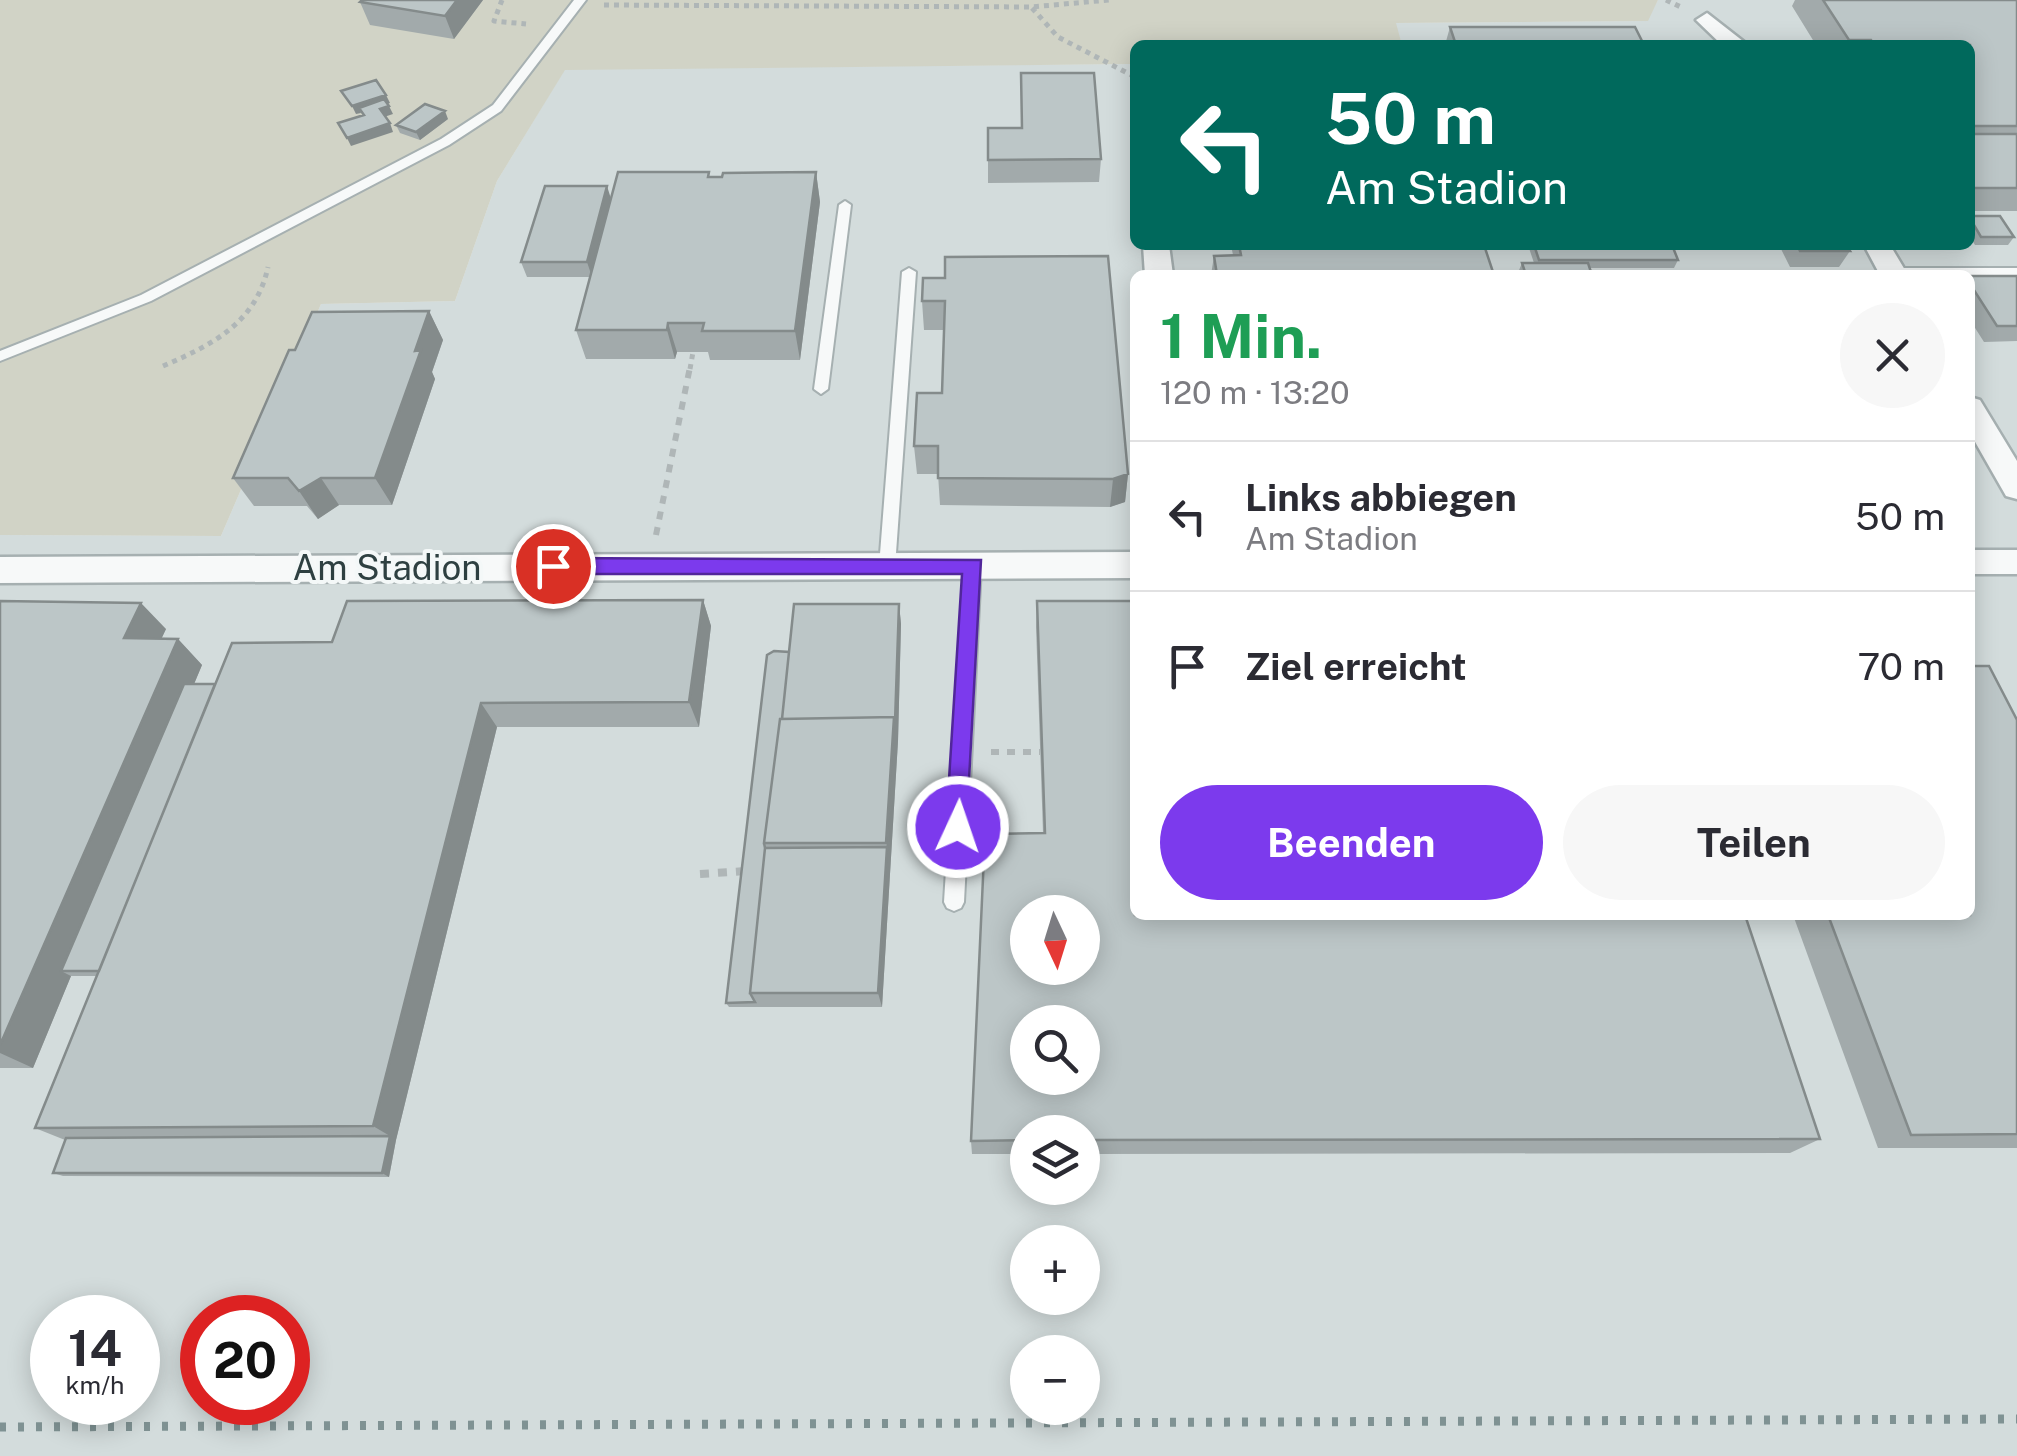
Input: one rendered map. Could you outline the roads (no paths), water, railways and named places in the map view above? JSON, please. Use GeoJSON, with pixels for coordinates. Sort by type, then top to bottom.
{"type":"FeatureCollection","features":[{"type":"Feature","properties":{"kind":"street"},"geometry":{"type":"LineString","coordinates":[[1707,20],[1730,40]]}},
{"type":"Feature","properties":{"kind":"street"},"geometry":{"type":"LineString","coordinates":[[1975,416],[2017,488]]}},
{"type":"Feature","properties":{"kind":"street"},"geometry":{"type":"LineString","coordinates":[[1975,562],[2017,562]]}},
{"type":"Feature","properties":{"kind":"street","name":"Am Stadion"},"geometry":{"type":"LineString","coordinates":[[0,570],[1130,565]]}},
{"type":"Feature","properties":{"kind":"lane"},"geometry":{"type":"LineString","coordinates":[[0,356],[146,298],[445,142],[497,108],[579,2]]}},
{"type":"Feature","properties":{"kind":"lane"},"geometry":{"type":"LineString","coordinates":[[822,389],[845,205]]}},
{"type":"Feature","properties":{"kind":"lane"},"geometry":{"type":"LineString","coordinates":[[888,566],[909,272]]}},
{"type":"Feature","properties":{"kind":"lane"},"geometry":{"type":"LineString","coordinates":[[1975,273],[2017,272]]}},
{"type":"Feature","properties":{"kind":"lane"},"geometry":{"type":"LineString","coordinates":[[954,902],[973,566]]}},
{"type":"Feature","properties":{"kind":"railway"},"geometry":{"type":"LineString","coordinates":[[0,1427],[2017,1419]]}}]}
